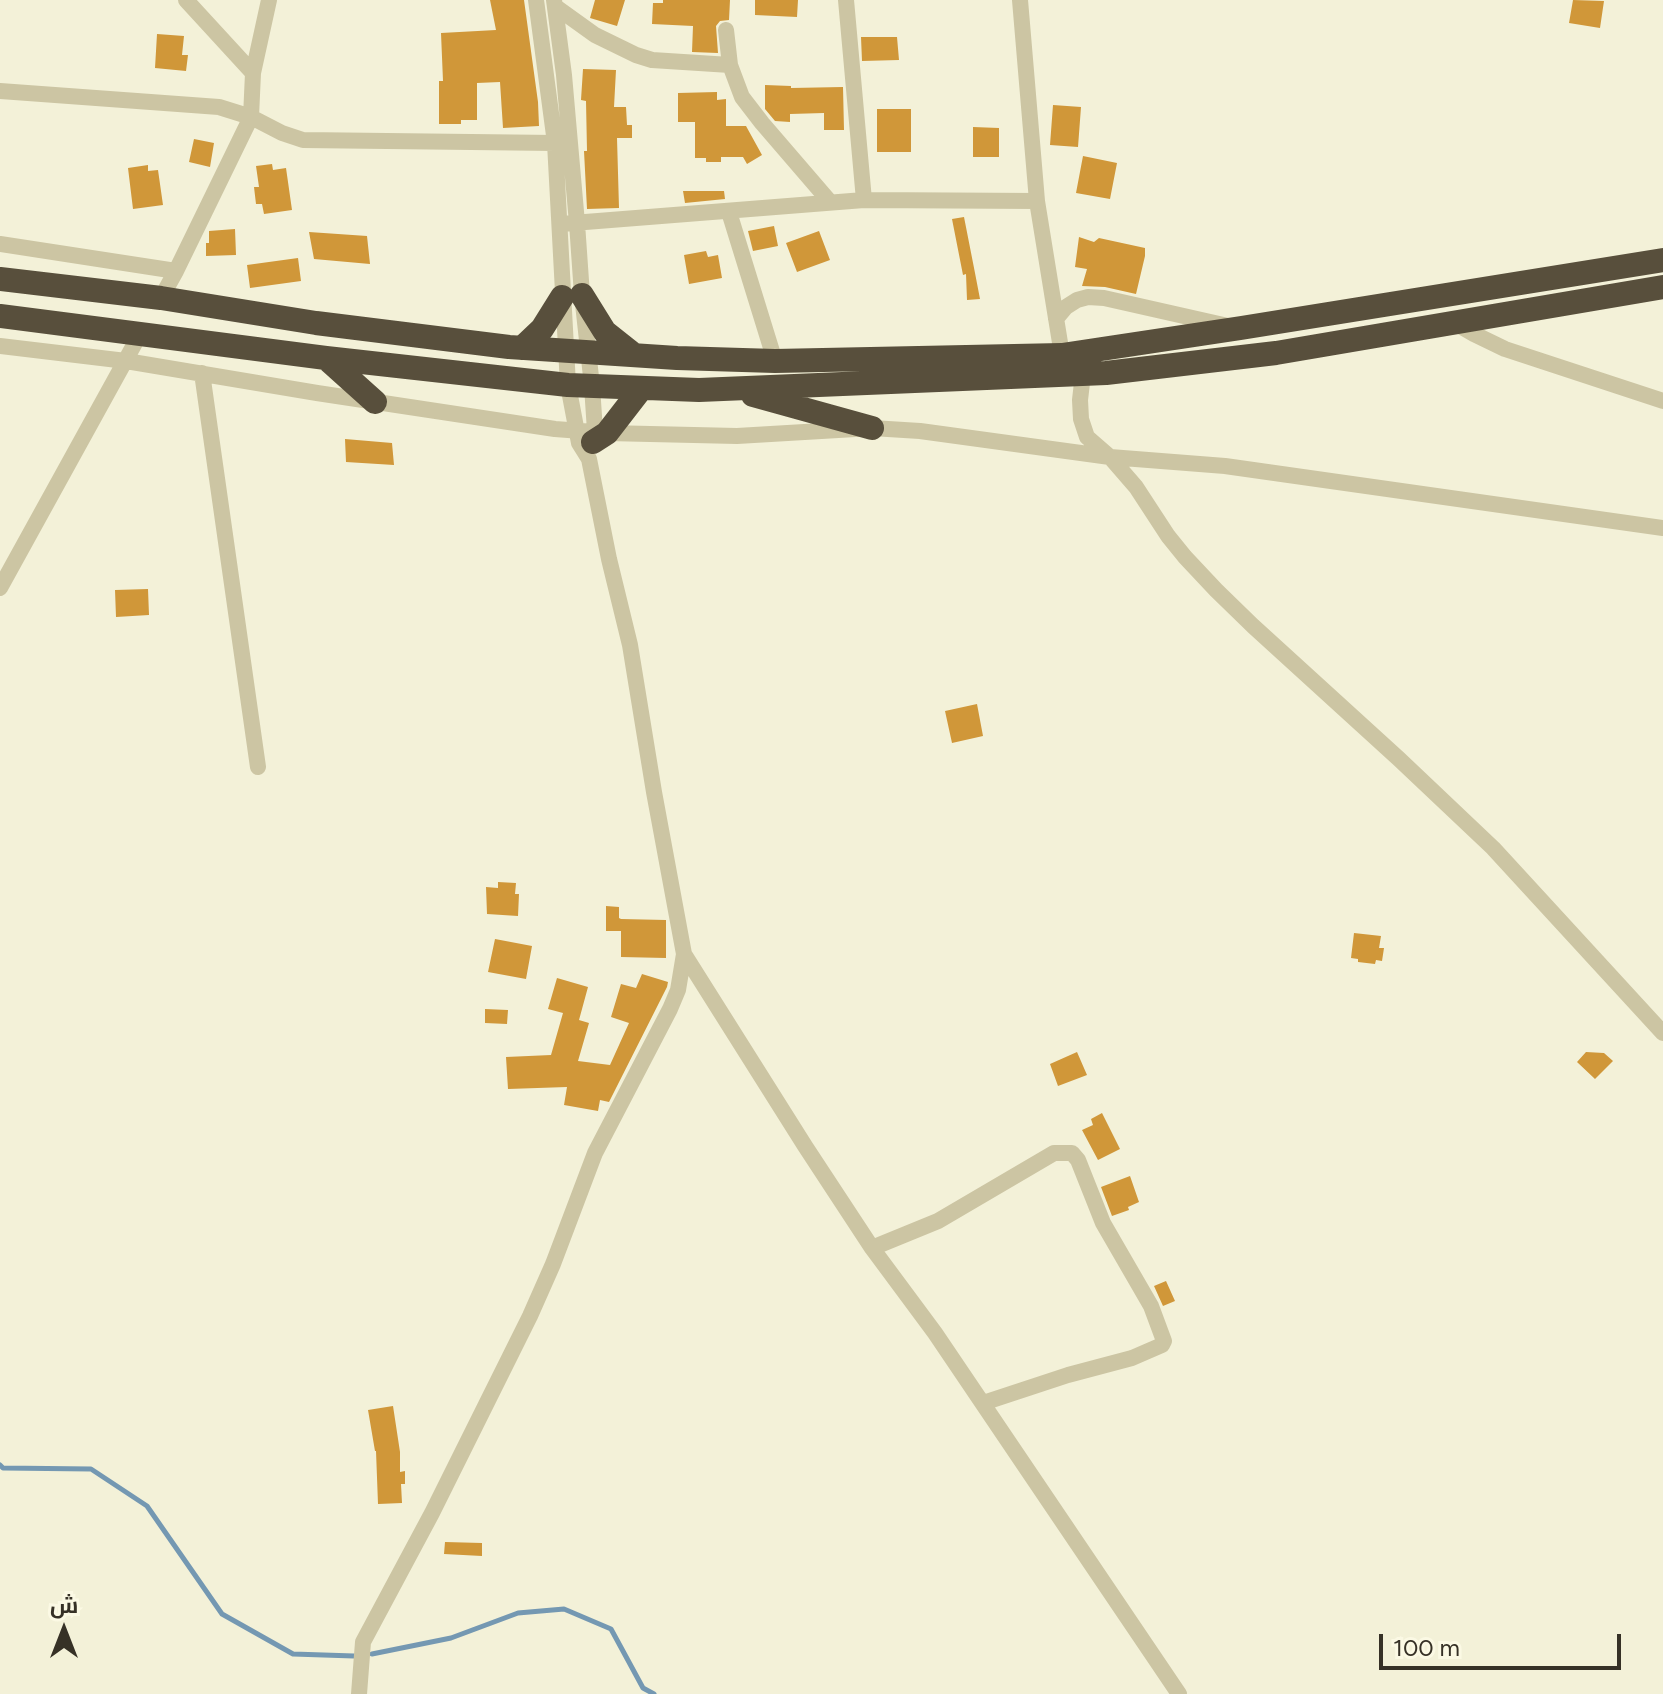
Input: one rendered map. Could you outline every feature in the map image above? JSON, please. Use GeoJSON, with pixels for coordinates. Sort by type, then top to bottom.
{"type":"FeatureCollection","features":[{"type":"Feature","properties":{"kind":"highway"},"geometry":{"type":"LineString","coordinates":[[0,279],[522,348],[775,361],[1062,355],[1663,260]]}},
{"type":"Feature","properties":{"kind":"highway"},"geometry":{"type":"LineString","coordinates":[[0,316],[326,358],[580,386],[699,390],[1106,373],[1276,353],[1663,287]]}},
{"type":"Feature","properties":{"kind":"highway"},"geometry":{"type":"LineString","coordinates":[[522,348],[572,296],[605,332],[634,355]]}},
{"type":"Feature","properties":{"kind":"highway"},"geometry":{"type":"LineString","coordinates":[[326,358],[375,402]]}},
{"type":"Feature","properties":{"kind":"highway"},"geometry":{"type":"LineString","coordinates":[[592,439],[641,389]]}},
{"type":"Feature","properties":{"kind":"highway"},"geometry":{"type":"LineString","coordinates":[[731,389],[872,428]]}},
{"type":"Feature","properties":{"kind":"street"},"geometry":{"type":"LineString","coordinates":[[186,0],[253,73]]}},
{"type":"Feature","properties":{"kind":"street"},"geometry":{"type":"LineString","coordinates":[[161,298],[251,117],[253,73],[269,0]]}},
{"type":"Feature","properties":{"kind":"street"},"geometry":{"type":"LineString","coordinates":[[359,1694],[363,1642],[432,1513],[530,1316],[595,1153],[670,1009],[678,990],[684,954],[630,645],[580,386],[572,296],[560,224],[555,143],[536,0]]}},
{"type":"Feature","properties":{"kind":"street"},"geometry":{"type":"LineString","coordinates":[[846,0],[864,200]]}},
{"type":"Feature","properties":{"kind":"street"},"geometry":{"type":"LineString","coordinates":[[1020,0],[1037,201],[1062,355]]}},
{"type":"Feature","properties":{"kind":"street"},"geometry":{"type":"LineString","coordinates":[[555,3],[595,35],[636,55],[652,60],[730,65]]}},
{"type":"Feature","properties":{"kind":"street"},"geometry":{"type":"LineString","coordinates":[[555,3],[577,223],[572,296]]}},
{"type":"Feature","properties":{"kind":"street"},"geometry":{"type":"LineString","coordinates":[[726,30],[730,65],[742,97],[830,202]]}},
{"type":"Feature","properties":{"kind":"street"},"geometry":{"type":"LineString","coordinates":[[0,91],[219,107],[251,117],[294,138],[316,141],[555,143]]}},
{"type":"Feature","properties":{"kind":"street"},"geometry":{"type":"LineString","coordinates":[[560,224],[864,200],[1037,201]]}},
{"type":"Feature","properties":{"kind":"street"},"geometry":{"type":"LineString","coordinates":[[729,212],[775,361]]}},
{"type":"Feature","properties":{"kind":"street"},"geometry":{"type":"LineString","coordinates":[[0,244],[176,271]]}},
{"type":"Feature","properties":{"kind":"street"},"geometry":{"type":"LineString","coordinates":[[1056,319],[1066,307],[1088,297],[1241,328]]}},
{"type":"Feature","properties":{"kind":"street"},"geometry":{"type":"LineString","coordinates":[[1455,323],[1505,349],[1663,401]]}},
{"type":"Feature","properties":{"kind":"street"},"geometry":{"type":"LineString","coordinates":[[0,588],[140,334]]}},
{"type":"Feature","properties":{"kind":"street"},"geometry":{"type":"LineString","coordinates":[[0,346],[126,361],[555,429],[592,439],[737,436],[872,428],[957,435],[1110,457],[1225,466],[1663,528]]}},
{"type":"Feature","properties":{"kind":"street"},"geometry":{"type":"LineString","coordinates":[[577,352],[580,386],[592,439]]}},
{"type":"Feature","properties":{"kind":"street"},"geometry":{"type":"LineString","coordinates":[[202,373],[258,767]]}},
{"type":"Feature","properties":{"kind":"street"},"geometry":{"type":"LineString","coordinates":[[1083,374],[1080,400],[1083,431],[1136,487],[1168,536],[1216,590],[1493,848],[1663,1033]]}},
{"type":"Feature","properties":{"kind":"street"},"geometry":{"type":"LineString","coordinates":[[684,954],[872,1248],[935,1333],[1179,1694]]}},
{"type":"Feature","properties":{"kind":"street"},"geometry":{"type":"LineString","coordinates":[[872,1248],[938,1221],[1054,1153],[1072,1153],[1078,1160],[1103,1223],[1151,1306],[1164,1341],[1162,1345],[1132,1358],[983,1403]]}},
{"type":"Feature","properties":{"kind":"building"},"geometry":{"type":"Polygon","coordinates":[[[490,0],[524,0],[539,126],[503,128],[500,82],[477,83],[477,120],[439,124],[439,81],[443,81],[441,33],[496,30],[490,0]]]}},
{"type":"Feature","properties":{"kind":"building"},"geometry":{"type":"Polygon","coordinates":[[[595,0],[625,0],[617,26],[590,18],[595,0]]]}},
{"type":"Feature","properties":{"kind":"building"},"geometry":{"type":"Polygon","coordinates":[[[663,0],[730,0],[729,20],[720,21],[716,26],[718,53],[692,52],[693,26],[652,24],[653,3],[663,3],[663,0]]]}},
{"type":"Feature","properties":{"kind":"building"},"geometry":{"type":"Polygon","coordinates":[[[755,0],[798,0],[797,17],[755,15],[755,0]]]}},
{"type":"Feature","properties":{"kind":"building"},"geometry":{"type":"Polygon","coordinates":[[[1573,0],[1604,1],[1600,28],[1569,23],[1573,0]]]}},
{"type":"Feature","properties":{"kind":"building"},"geometry":{"type":"Polygon","coordinates":[[[157,34],[184,36],[182,55],[188,55],[186,71],[155,68],[157,34]]]}},
{"type":"Feature","properties":{"kind":"building"},"geometry":{"type":"Polygon","coordinates":[[[861,37],[897,37],[899,60],[862,61],[861,37]]]}},
{"type":"Feature","properties":{"kind":"building"},"geometry":{"type":"Polygon","coordinates":[[[583,69],[616,70],[614,107],[626,107],[627,125],[632,125],[632,138],[617,138],[619,208],[587,209],[584,151],[587,151],[586,101],[581,100],[583,69]]]}},
{"type":"Feature","properties":{"kind":"building"},"geometry":{"type":"Polygon","coordinates":[[[765,85],[843,87],[844,130],[824,130],[824,113],[790,114],[790,122],[775,121],[765,109],[765,85]]]}},
{"type":"Feature","properties":{"kind":"building"},"geometry":{"type":"Polygon","coordinates":[[[717,92],[717,100],[726,99],[726,126],[746,126],[762,155],[747,164],[743,157],[721,157],[721,162],[695,158],[695,122],[678,122],[678,93],[717,92]]]}},
{"type":"Feature","properties":{"kind":"building"},"geometry":{"type":"Polygon","coordinates":[[[1053,105],[1081,107],[1078,147],[1050,145],[1053,105]]]}},
{"type":"Feature","properties":{"kind":"building"},"geometry":{"type":"Polygon","coordinates":[[[877,109],[911,109],[911,152],[877,152],[877,109]]]}},
{"type":"Feature","properties":{"kind":"building"},"geometry":{"type":"Polygon","coordinates":[[[973,127],[999,128],[999,157],[973,157],[973,127]]]}},
{"type":"Feature","properties":{"kind":"building"},"geometry":{"type":"Polygon","coordinates":[[[194,139],[214,143],[210,167],[189,162],[194,139]]]}},
{"type":"Feature","properties":{"kind":"building"},"geometry":{"type":"Polygon","coordinates":[[[1083,156],[1117,163],[1110,199],[1076,193],[1083,156]]]}},
{"type":"Feature","properties":{"kind":"building"},"geometry":{"type":"Polygon","coordinates":[[[272,164],[273,170],[286,168],[292,210],[264,214],[262,204],[256,204],[254,187],[259,187],[256,166],[272,164]]]}},
{"type":"Feature","properties":{"kind":"building"},"geometry":{"type":"Polygon","coordinates":[[[148,165],[148,171],[158,170],[163,205],[133,209],[128,168],[148,165]]]}},
{"type":"Feature","properties":{"kind":"building"},"geometry":{"type":"Polygon","coordinates":[[[683,191],[724,191],[725,199],[685,203],[683,191]]]}},
{"type":"Feature","properties":{"kind":"building"},"geometry":{"type":"Polygon","coordinates":[[[964,217],[980,299],[967,300],[966,274],[963,275],[952,219],[964,217]]]}},
{"type":"Feature","properties":{"kind":"building"},"geometry":{"type":"Polygon","coordinates":[[[774,226],[778,246],[753,251],[748,231],[774,226]]]}},
{"type":"Feature","properties":{"kind":"building"},"geometry":{"type":"Polygon","coordinates":[[[235,229],[236,255],[206,256],[209,231],[235,229]]]}},
{"type":"Feature","properties":{"kind":"building"},"geometry":{"type":"Polygon","coordinates":[[[819,231],[830,260],[797,272],[786,243],[819,231]]]}},
{"type":"Feature","properties":{"kind":"building"},"geometry":{"type":"Polygon","coordinates":[[[309,232],[367,236],[370,264],[314,259],[309,232]]]}},
{"type":"Feature","properties":{"kind":"building"},"geometry":{"type":"Polygon","coordinates":[[[1079,237],[1094,242],[1099,238],[1145,248],[1136,294],[1082,286],[1087,269],[1075,267],[1079,237]]]}},
{"type":"Feature","properties":{"kind":"building"},"geometry":{"type":"Polygon","coordinates":[[[706,251],[708,257],[718,255],[722,278],[689,284],[684,255],[706,251]]]}},
{"type":"Feature","properties":{"kind":"building"},"geometry":{"type":"Polygon","coordinates":[[[298,258],[301,281],[250,288],[247,265],[298,258]]]}},
{"type":"Feature","properties":{"kind":"building"},"geometry":{"type":"Polygon","coordinates":[[[345,439],[392,443],[394,465],[346,462],[345,439]]]}},
{"type":"Feature","properties":{"kind":"building"},"geometry":{"type":"Polygon","coordinates":[[[148,589],[149,615],[116,617],[115,590],[148,589]]]}},
{"type":"Feature","properties":{"kind":"building"},"geometry":{"type":"Polygon","coordinates":[[[977,704],[983,736],[952,743],[945,711],[977,704]]]}},
{"type":"Feature","properties":{"kind":"building"},"geometry":{"type":"Polygon","coordinates":[[[498,882],[516,883],[518,916],[487,914],[486,887],[498,888],[498,882]]]}},
{"type":"Feature","properties":{"kind":"building"},"geometry":{"type":"Polygon","coordinates":[[[606,906],[619,907],[621,919],[666,920],[666,958],[621,957],[621,931],[606,931],[606,906]]]}},
{"type":"Feature","properties":{"kind":"building"},"geometry":{"type":"Polygon","coordinates":[[[1354,933],[1381,936],[1379,948],[1384,948],[1382,961],[1376,960],[1375,964],[1351,958],[1354,933]]]}},
{"type":"Feature","properties":{"kind":"building"},"geometry":{"type":"Polygon","coordinates":[[[495,939],[532,946],[526,979],[488,972],[495,939]]]}},
{"type":"Feature","properties":{"kind":"building"},"geometry":{"type":"Polygon","coordinates":[[[642,974],[668,982],[667,987],[609,1102],[600,1100],[598,1111],[564,1105],[567,1087],[508,1089],[506,1057],[551,1055],[563,1013],[548,1009],[557,978],[588,987],[579,1020],[589,1023],[578,1061],[610,1065],[629,1023],[611,1017],[621,984],[636,988],[642,974]]]}},
{"type":"Feature","properties":{"kind":"building"},"geometry":{"type":"Polygon","coordinates":[[[485,1009],[508,1010],[507,1024],[485,1023],[485,1009]]]}},
{"type":"Feature","properties":{"kind":"building"},"geometry":{"type":"Polygon","coordinates":[[[1077,1052],[1087,1075],[1058,1086],[1050,1064],[1077,1052]]]}},
{"type":"Feature","properties":{"kind":"building"},"geometry":{"type":"Polygon","coordinates":[[[1586,1052],[1604,1053],[1613,1061],[1595,1079],[1577,1062],[1586,1052]]]}},
{"type":"Feature","properties":{"kind":"building"},"geometry":{"type":"Polygon","coordinates":[[[1102,1113],[1120,1149],[1098,1160],[1082,1130],[1093,1125],[1091,1119],[1102,1113]]]}},
{"type":"Feature","properties":{"kind":"building"},"geometry":{"type":"Polygon","coordinates":[[[1130,1176],[1139,1202],[1128,1207],[1129,1210],[1112,1216],[1101,1187],[1130,1176]]]}},
{"type":"Feature","properties":{"kind":"building"},"geometry":{"type":"Polygon","coordinates":[[[1166,1281],[1175,1301],[1163,1306],[1154,1286],[1166,1281]]]}},
{"type":"Feature","properties":{"kind":"building"},"geometry":{"type":"Polygon","coordinates":[[[393,1406],[400,1472],[405,1471],[405,1484],[401,1484],[402,1503],[378,1504],[376,1451],[368,1410],[393,1406]]]}},
{"type":"Feature","properties":{"kind":"building"},"geometry":{"type":"Polygon","coordinates":[[[445,1542],[482,1543],[482,1556],[444,1554],[445,1542]]]}},
{"type":"Feature","properties":{"kind":"waterway"},"geometry":{"type":"LineString","coordinates":[[0,1465],[3,1468],[91,1469],[147,1506],[222,1614],[293,1654],[354,1656]]}},
{"type":"Feature","properties":{"kind":"waterway"},"geometry":{"type":"LineString","coordinates":[[372,1654],[451,1638],[518,1613],[564,1609],[611,1629],[643,1688],[654,1694]]}}]}
